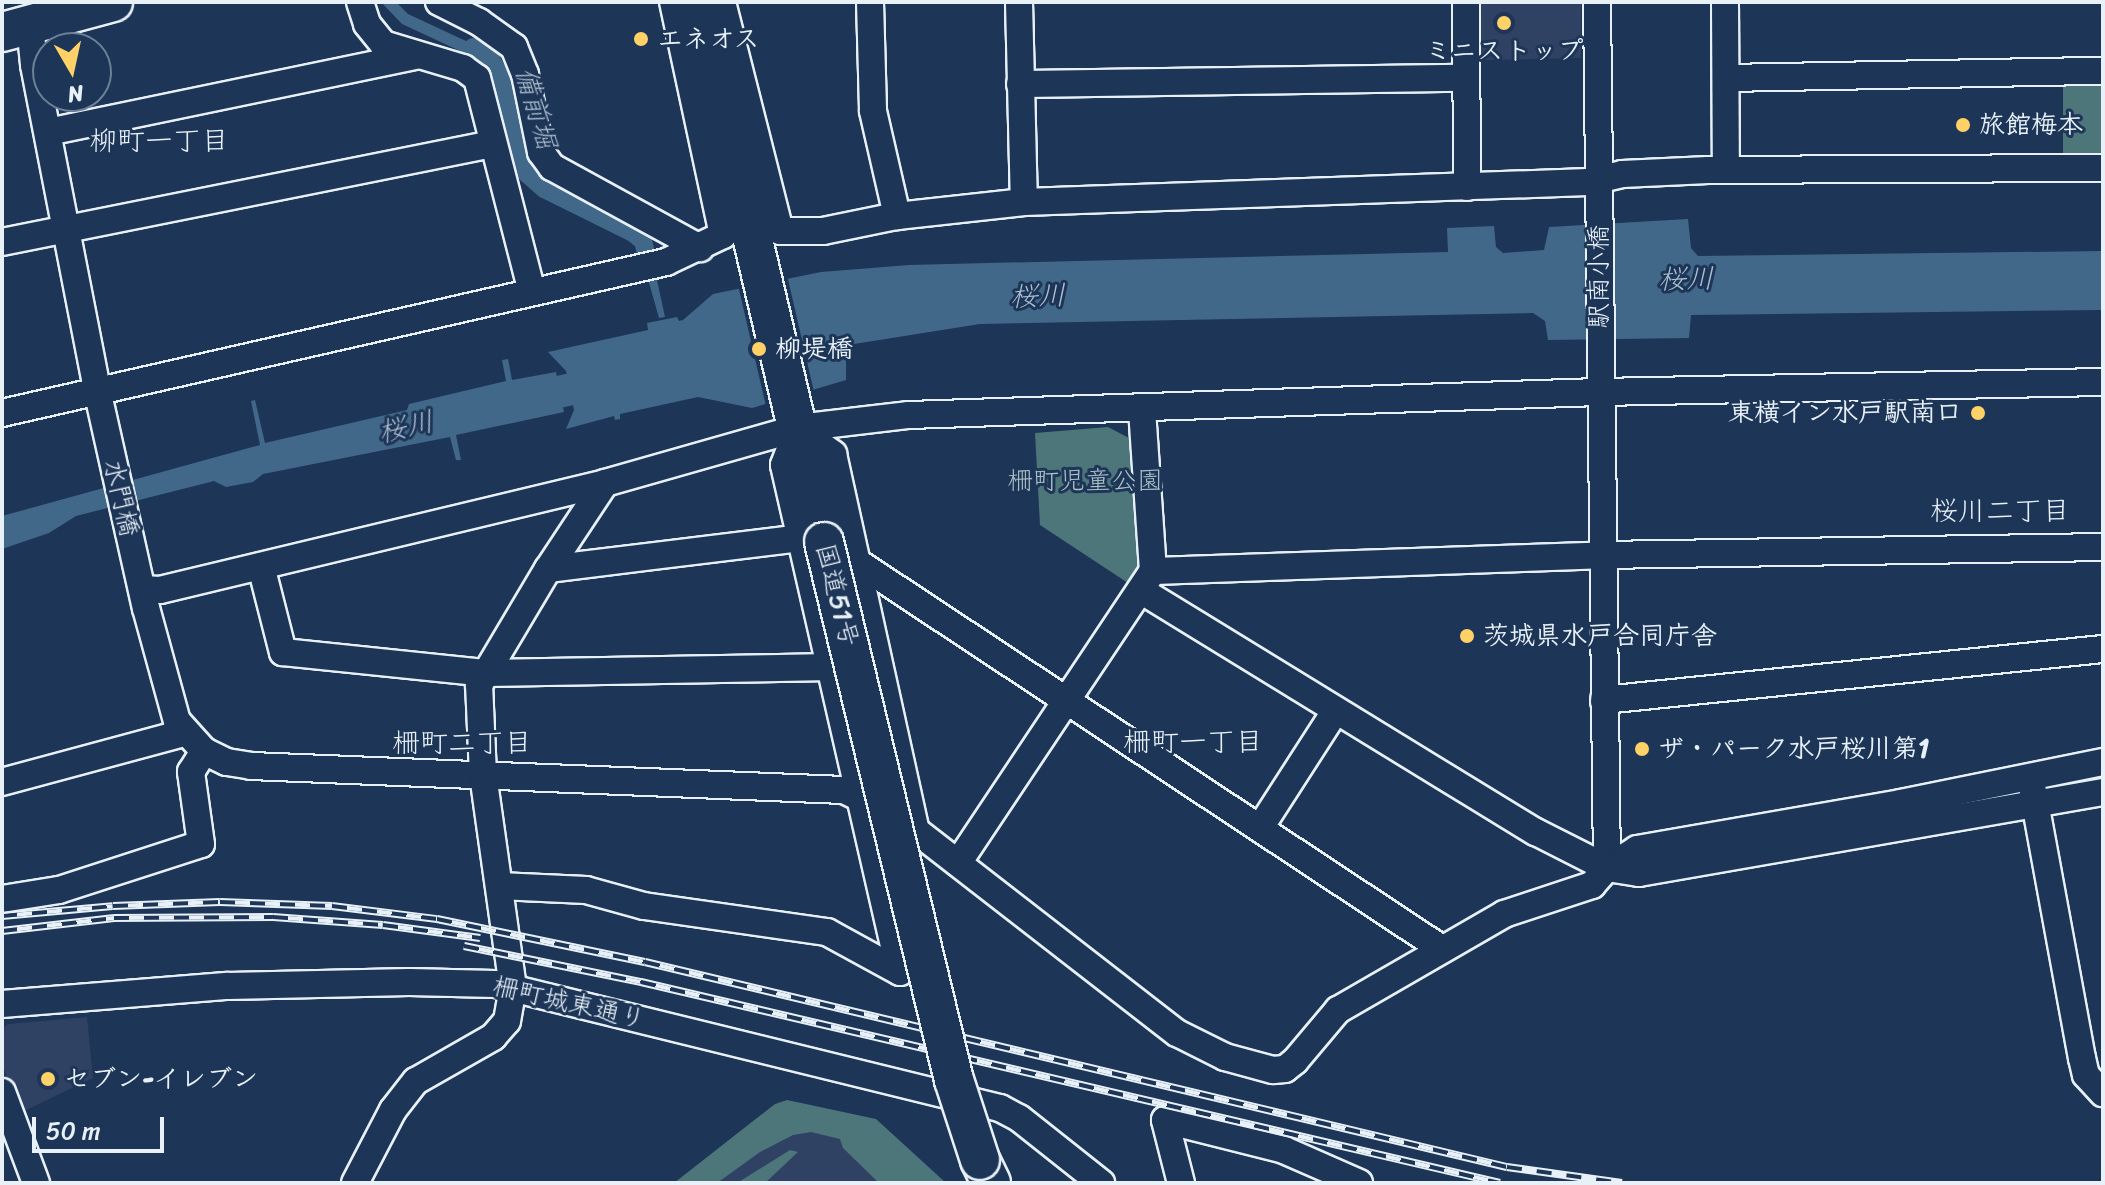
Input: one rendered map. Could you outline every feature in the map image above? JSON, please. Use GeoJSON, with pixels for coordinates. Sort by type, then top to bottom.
{"type":"FeatureCollection","features":[{"type":"Feature","properties":{"kind":"highway"},"geometry":{"type":"LineString","coordinates":[[16,28],[113,2]]}},
{"type":"Feature","properties":{"kind":"highway","name":"国道51号"},"geometry":{"type":"LineString","coordinates":[[697,2],[954,1080],[985,1171]]}},
{"type":"Feature","properties":{"kind":"street"},"geometry":{"type":"LineString","coordinates":[[360,2],[367,24],[383,44],[463,68],[477,78],[532,292]]}},
{"type":"Feature","properties":{"kind":"street"},"geometry":{"type":"LineString","coordinates":[[439,2],[479,22],[514,47],[525,74],[541,152],[552,167],[700,248]]}},
{"type":"Feature","properties":{"kind":"street"},"geometry":{"type":"LineString","coordinates":[[2,413],[98,394],[666,262],[723,235],[673,2]]}},
{"type":"Feature","properties":{"kind":"street"},"geometry":{"type":"LineString","coordinates":[[722,2],[780,231],[823,231],[897,216],[1024,202],[1467,187],[1599,192],[1622,174],[1726,170],[2103,168]]}},
{"type":"Feature","properties":{"kind":"street"},"geometry":{"type":"LineString","coordinates":[[870,2],[873,111],[897,216]]}},
{"type":"Feature","properties":{"kind":"street"},"geometry":{"type":"LineString","coordinates":[[1019,2],[1024,202]]}},
{"type":"Feature","properties":{"kind":"street"},"geometry":{"type":"LineString","coordinates":[[1466,2],[1467,187]]}},
{"type":"Feature","properties":{"kind":"street","name":"駅南小橋"},"geometry":{"type":"LineString","coordinates":[[1597,2],[1607,868]]}},
{"type":"Feature","properties":{"kind":"street"},"geometry":{"type":"LineString","coordinates":[[1725,2],[1726,170]]}},
{"type":"Feature","properties":{"kind":"street","name":"水門橋"},"geometry":{"type":"LineString","coordinates":[[16,28],[48,132],[98,394],[139,578],[171,700],[184,733]]}},
{"type":"Feature","properties":{"kind":"street"},"geometry":{"type":"LineString","coordinates":[[48,132],[416,56]]}},
{"type":"Feature","properties":{"kind":"street"},"geometry":{"type":"LineString","coordinates":[[1726,78],[2103,71]]}},
{"type":"Feature","properties":{"kind":"street"},"geometry":{"type":"LineString","coordinates":[[1020,84],[1466,78]]}},
{"type":"Feature","properties":{"kind":"street"},"geometry":{"type":"LineString","coordinates":[[2,242],[492,144]]}},
{"type":"Feature","properties":{"kind":"street"},"geometry":{"type":"LineString","coordinates":[[139,578],[160,590],[605,483],[795,416],[1142,410],[1600,392],[2103,382]]}},
{"type":"Feature","properties":{"kind":"street"},"geometry":{"type":"LineString","coordinates":[[958,863],[1148,581],[1142,410]]}},
{"type":"Feature","properties":{"kind":"street"},"geometry":{"type":"LineString","coordinates":[[355,1183],[405,1093],[416,1081],[502,1029],[512,1006],[513,988],[483,775],[479,685],[548,569],[605,483]]}},
{"type":"Feature","properties":{"kind":"street"},"geometry":{"type":"LineString","coordinates":[[548,569],[826,547],[1067,699],[1442,949]]}},
{"type":"Feature","properties":{"kind":"street"},"geometry":{"type":"LineString","coordinates":[[499,886],[586,890],[644,906],[827,932],[900,972],[831,667],[826,547]]}},
{"type":"Feature","properties":{"kind":"street"},"geometry":{"type":"LineString","coordinates":[[826,547],[916,832]]}},
{"type":"Feature","properties":{"kind":"street"},"geometry":{"type":"LineString","coordinates":[[1148,581],[1602,555],[2103,547]]}},
{"type":"Feature","properties":{"kind":"street"},"geometry":{"type":"LineString","coordinates":[[261,566],[283,652],[487,673],[831,667]]}},
{"type":"Feature","properties":{"kind":"street"},"geometry":{"type":"LineString","coordinates":[[1148,581],[1336,710],[1536,832],[1607,868],[1639,873],[2103,792]]}},
{"type":"Feature","properties":{"kind":"street"},"geometry":{"type":"LineString","coordinates":[[1604,700],[2103,649]]}},
{"type":"Feature","properties":{"kind":"street"},"geometry":{"type":"LineString","coordinates":[[1260,828],[1336,710]]}},
{"type":"Feature","properties":{"kind":"street"},"geometry":{"type":"LineString","coordinates":[[2,782],[184,733],[204,751],[227,762],[251,766],[844,790],[880,805],[1177,1033],[1225,1057],[1273,1070],[1285,1069],[1295,1061],[1338,1010],[1504,914],[1592,885],[1607,868],[1637,849],[1901,803],[2103,762]]}},
{"type":"Feature","properties":{"kind":"street"},"geometry":{"type":"LineString","coordinates":[[2,899],[59,890],[201,844],[191,772],[204,751]]}},
{"type":"Feature","properties":{"kind":"street"},"geometry":{"type":"LineString","coordinates":[[2031,775],[2084,1066],[2093,1086],[2103,1093]]}},
{"type":"Feature","properties":{"kind":"street","name":"柵町城東通り"},"geometry":{"type":"LineString","coordinates":[[2,1004],[228,986],[461,982],[513,988],[1000,1108],[1019,1118],[1101,1183]]}},
{"type":"Feature","properties":{"kind":"street"},"geometry":{"type":"LineString","coordinates":[[2,1092],[36,1183]]}},
{"type":"Feature","properties":{"kind":"street"},"geometry":{"type":"LineString","coordinates":[[1181,1183],[1165,1120],[1284,1150],[1359,1183]]}},
{"type":"Feature","properties":{"kind":"shaded area"},"geometry":{"type":"Polygon","coordinates":[[[1473,2],[1581,2],[1581,58],[1486,60],[1474,47],[1473,2]]]}},
{"type":"Feature","properties":{"kind":"shaded area"},"geometry":{"type":"Polygon","coordinates":[[[87,1017],[93,1078],[20,1113],[2,1064],[2,1029],[8,1024],[87,1017]]]}},
{"type":"Feature","properties":{"kind":"shaded area"},"geometry":{"type":"Polygon","coordinates":[[[807,1128],[850,1137],[895,1183],[711,1183],[785,1132],[807,1128]]]}},
{"type":"Feature","properties":{"kind":"green space"},"geometry":{"type":"Polygon","coordinates":[[[2063,83],[2103,83],[2103,162],[2063,162],[2063,83]]]}},
{"type":"Feature","properties":{"kind":"green space","name":"柵町児童公園"},"geometry":{"type":"Polygon","coordinates":[[[1108,427],[1129,438],[1138,570],[1128,583],[1040,525],[1035,433],[1108,427]]]}},
{"type":"Feature","properties":{"kind":"green space"},"geometry":{"type":"Polygon","coordinates":[[[787,1100],[876,1119],[946,1183],[879,1183],[843,1148],[840,1139],[811,1132],[793,1135],[760,1152],[717,1183],[674,1183],[775,1104],[787,1100]]]}},
{"type":"Feature","properties":{"kind":"green space"},"geometry":{"type":"Polygon","coordinates":[[[790,1150],[798,1152],[765,1183],[737,1183],[790,1150]]]}},
{"type":"Feature","properties":{"kind":"water"},"geometry":{"type":"Polygon","coordinates":[[[381,2],[396,2],[408,14],[496,55],[488,64],[402,24],[381,2]]]}},
{"type":"Feature","properties":{"kind":"water"},"geometry":{"type":"Polygon","coordinates":[[[1688,219],[1691,248],[1698,256],[2103,251],[2103,310],[1691,315],[1689,338],[1548,340],[1545,321],[1533,313],[980,324],[854,344],[846,354],[846,380],[752,408],[698,397],[620,414],[620,419],[615,420],[614,416],[566,429],[574,410],[566,371],[548,352],[648,330],[647,323],[677,317],[679,321],[683,320],[713,294],[821,272],[909,265],[1448,252],[1447,228],[1494,226],[1496,247],[1503,253],[1544,250],[1549,227],[1688,219]]]}},
{"type":"Feature","properties":{"kind":"water"},"geometry":{"type":"Polygon","coordinates":[[[637,229],[648,239],[665,317],[659,318],[638,244],[629,238],[637,229]]]}},
{"type":"Feature","properties":{"kind":"water"},"geometry":{"type":"Polygon","coordinates":[[[508,359],[512,380],[556,372],[564,412],[456,435],[461,460],[456,460],[450,437],[263,474],[253,482],[226,487],[214,481],[76,516],[49,533],[2,549],[2,516],[260,445],[251,401],[255,400],[265,443],[407,410],[409,404],[506,381],[502,360],[508,359]]]}},
{"type":"Feature","properties":{"kind":"pier","name":"柳堤橋"},"geometry":{"type":"Polygon","coordinates":[[[787,275],[814,394],[766,405],[738,286],[787,275]]]}},
{"type":"Feature","properties":{"kind":"waterway","name":"備前堀"},"geometry":{"type":"LineString","coordinates":[[473,47],[491,59],[503,82],[518,158],[527,174],[544,189],[633,233],[643,241],[646,253]]}},
{"type":"Feature","properties":{"kind":"waterway","name":"桜川"},"geometry":{"type":"LineString","coordinates":[[517,401],[613,380]]}},
{"type":"Feature","properties":{"kind":"railway"},"geometry":{"type":"LineString","coordinates":[[2,916],[113,906],[220,902],[332,906],[437,919],[645,962],[1507,1167],[1622,1183]]}},
{"type":"Feature","properties":{"kind":"railway"},"geometry":{"type":"LineString","coordinates":[[2,931],[114,918],[273,917],[383,925],[480,938]]}},
{"type":"Feature","properties":{"kind":"railway"},"geometry":{"type":"LineString","coordinates":[[464,946],[641,982],[1500,1183]]}},
{"type":"Feature","properties":{"kind":"place","name":"ミニストップ"},"geometry":{"type":"Point","coordinates":[1504,23]}},
{"type":"Feature","properties":{"kind":"place","name":"エネオス"},"geometry":{"type":"Point","coordinates":[641,39]}},
{"type":"Feature","properties":{"kind":"place","name":"旅館梅本"},"geometry":{"type":"Point","coordinates":[1963,125]}},
{"type":"Feature","properties":{"kind":"place","name":"柳堤橋"},"geometry":{"type":"Point","coordinates":[759,349]}},
{"type":"Feature","properties":{"kind":"place","name":"東横イン水戸駅南口"},"geometry":{"type":"Point","coordinates":[1978,413]}},
{"type":"Feature","properties":{"kind":"place","name":"茨城県水戸合同庁舎"},"geometry":{"type":"Point","coordinates":[1467,636]}},
{"type":"Feature","properties":{"kind":"place","name":"ザ・パーク水戸桜川第1"},"geometry":{"type":"Point","coordinates":[1642,749]}},
{"type":"Feature","properties":{"kind":"place","name":"セブン-イレブン"},"geometry":{"type":"Point","coordinates":[48,1079]}},
{"type":"Feature","properties":{"kind":"district","name":"柳町一丁目"},"geometry":{"type":"Point","coordinates":[159,141]}},
{"type":"Feature","properties":{"kind":"district","name":"桜川二丁目"},"geometry":{"type":"Point","coordinates":[2000,511]}},
{"type":"Feature","properties":{"kind":"district","name":"柵町一丁目"},"geometry":{"type":"Point","coordinates":[1193,742]}},
{"type":"Feature","properties":{"kind":"district","name":"柵町二丁目"},"geometry":{"type":"Point","coordinates":[462,743]}}]}
